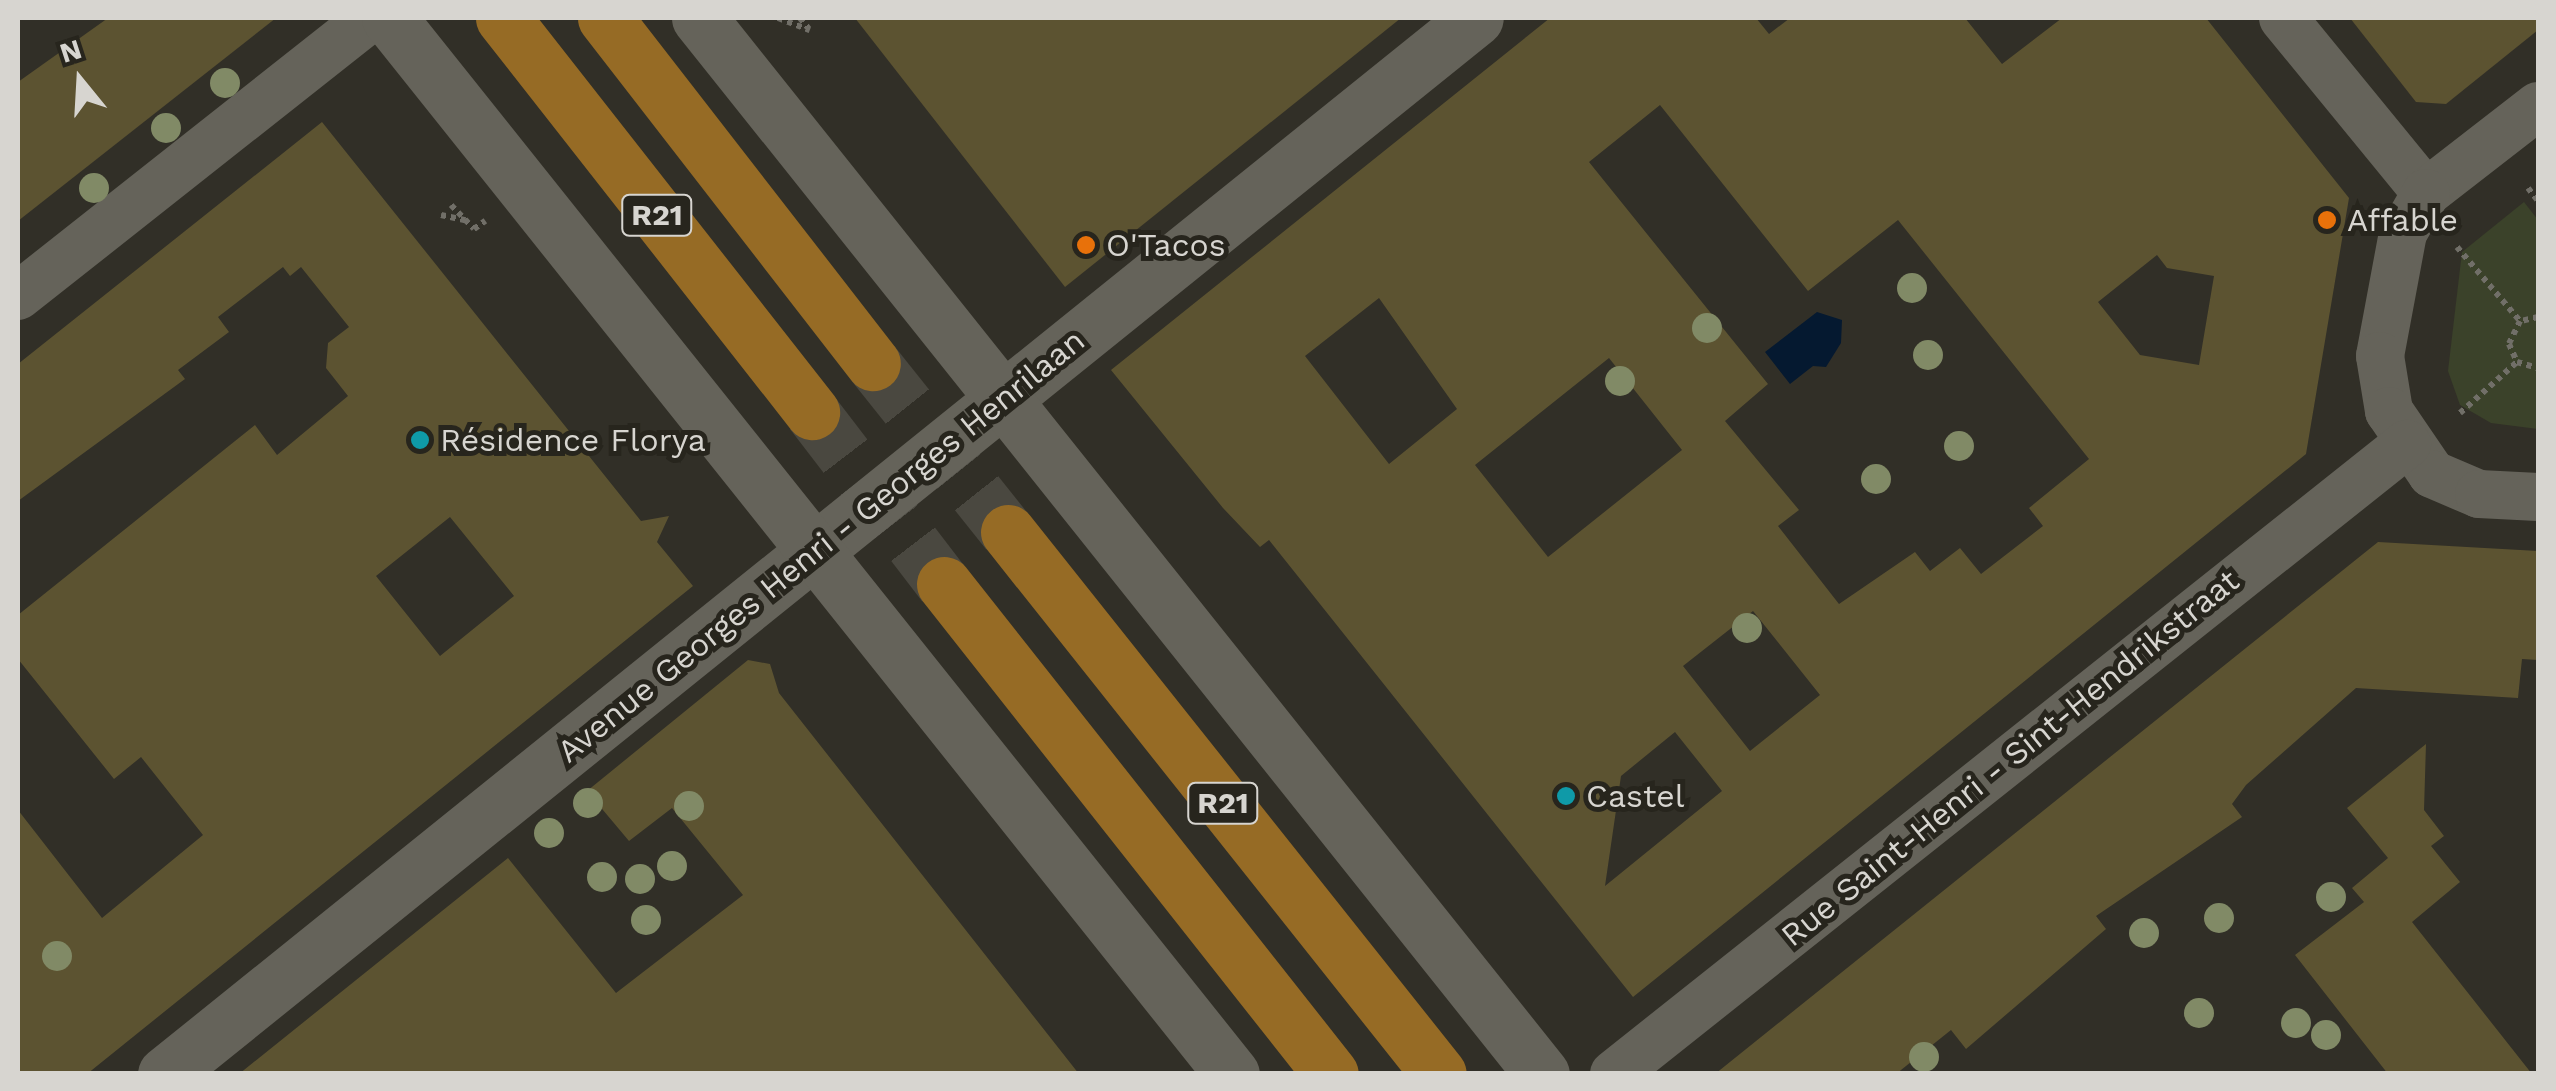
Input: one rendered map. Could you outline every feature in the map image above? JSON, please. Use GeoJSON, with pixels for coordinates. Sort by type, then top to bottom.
{"type":"FeatureCollection","features":[{"type":"Feature","properties":{"kind":"main road"},"geometry":{"type":"LineString","coordinates":[[390,18],[812,554],[1232,1074]]}},
{"type":"Feature","properties":{"kind":"main road","name":"R21"},"geometry":{"type":"LineString","coordinates":[[503,18],[812,412]]}},
{"type":"Feature","properties":{"kind":"main road","name":"R21"},"geometry":{"type":"LineString","coordinates":[[605,18],[873,363]]}},
{"type":"Feature","properties":{"kind":"main road"},"geometry":{"type":"LineString","coordinates":[[699,18],[1008,397],[1542,1074]]}},
{"type":"Feature","properties":{"kind":"main road","name":"Avenue Georges Henri - Georges Henrilaan"},"geometry":{"type":"LineString","coordinates":[[165,1074],[1476,18]]}},
{"type":"Feature","properties":{"kind":"main road","name":"R21"},"geometry":{"type":"LineString","coordinates":[[1008,532],[1438,1074]]}},
{"type":"Feature","properties":{"kind":"main road","name":"R21"},"geometry":{"type":"LineString","coordinates":[[944,584],[1331,1074]]}},
{"type":"Feature","properties":{"kind":"street"},"geometry":{"type":"LineString","coordinates":[[18,296],[370,18]]}},
{"type":"Feature","properties":{"kind":"street"},"geometry":{"type":"LineString","coordinates":[[2283,18],[2426,194]]}},
{"type":"Feature","properties":{"kind":"street"},"geometry":{"type":"LineString","coordinates":[[2538,106],[2426,194],[2403,232],[2380,356],[2389,411],[2407,444],[2432,474],[2479,494],[2538,497]]}},
{"type":"Feature","properties":{"kind":"street","name":"Rue Saint-Henri - Sint-Hendrikstraat"},"geometry":{"type":"LineString","coordinates":[[1614,1074],[2407,444]]}},
{"type":"Feature","properties":{"kind":"path"},"geometry":{"type":"LineString","coordinates":[[778,18],[810,30]]}},
{"type":"Feature","properties":{"kind":"path"},"geometry":{"type":"LineString","coordinates":[[800,18],[810,30]]}},
{"type":"Feature","properties":{"kind":"path"},"geometry":{"type":"LineString","coordinates":[[810,30],[812,18]]}},
{"type":"Feature","properties":{"kind":"path"},"geometry":{"type":"LineString","coordinates":[[2528,188],[2538,201]]}},
{"type":"Feature","properties":{"kind":"path"},"geometry":{"type":"LineString","coordinates":[[460,194],[467,220]]}},
{"type":"Feature","properties":{"kind":"path"},"geometry":{"type":"LineString","coordinates":[[451,205],[467,220]]}},
{"type":"Feature","properties":{"kind":"path"},"geometry":{"type":"LineString","coordinates":[[441,215],[467,220]]}},
{"type":"Feature","properties":{"kind":"path"},"geometry":{"type":"LineString","coordinates":[[2457,247],[2520,321]]}},
{"type":"Feature","properties":{"kind":"path"},"geometry":{"type":"LineString","coordinates":[[2520,321],[2538,317]]}},
{"type":"Feature","properties":{"kind":"path"},"geometry":{"type":"LineString","coordinates":[[2517,362],[2509,344],[2520,321]]}},
{"type":"Feature","properties":{"kind":"path"},"geometry":{"type":"LineString","coordinates":[[2517,362],[2538,368]]}},
{"type":"Feature","properties":{"kind":"path"},"geometry":{"type":"LineString","coordinates":[[2460,413],[2517,362]]}},
{"type":"Feature","properties":{"kind":"green space"},"geometry":{"type":"Polygon","coordinates":[[[2524,202],[2538,220],[2538,429],[2491,423],[2460,405],[2448,371],[2462,252],[2524,202]]]}},
{"type":"Feature","properties":{"kind":"water"},"geometry":{"type":"Polygon","coordinates":[[[1817,312],[1842,320],[1841,343],[1826,367],[1813,366],[1790,384],[1765,352],[1817,312]]]}},
{"type":"Feature","properties":{"kind":"building"},"geometry":{"type":"Polygon","coordinates":[[[108,18],[276,18],[18,221],[18,82],[108,18]]]}},
{"type":"Feature","properties":{"kind":"building"},"geometry":{"type":"Polygon","coordinates":[[[855,18],[1401,18],[1065,287],[855,18]]]}},
{"type":"Feature","properties":{"kind":"building"},"geometry":{"type":"Polygon","coordinates":[[[1550,18],[1756,18],[1769,34],[1790,18],[1965,18],[2002,64],[2062,18],[2206,18],[2349,198],[2306,454],[1633,997],[1269,540],[1260,547],[1223,508],[1111,370],[1550,18]],[[1660,105],[1589,162],[1768,384],[1725,421],[1799,510],[1778,526],[1839,604],[1915,552],[1930,571],[1960,548],[1981,574],[2043,526],[2029,508],[2089,459],[1898,220],[1808,291],[1660,105]],[[2157,255],[2098,302],[2140,355],[2199,365],[2214,276],[2167,268],[2157,255]],[[1379,298],[1305,356],[1389,464],[1457,409],[1379,298]],[[1609,358],[1475,465],[1548,557],[1682,450],[1609,358]],[[1753,611],[1683,666],[1750,751],[1820,695],[1753,611]],[[1675,732],[1621,776],[1605,886],[1722,791],[1675,732]]]}},
{"type":"Feature","properties":{"kind":"building"},"geometry":{"type":"Polygon","coordinates":[[[2350,18],[2538,18],[2538,30],[2446,104],[2416,102],[2350,18]]]}},
{"type":"Feature","properties":{"kind":"building"},"geometry":{"type":"Polygon","coordinates":[[[322,122],[641,521],[669,516],[657,542],[693,586],[87,1074],[18,1074],[18,810],[102,918],[203,835],[141,757],[114,779],[18,659],[18,615],[255,425],[277,455],[348,396],[326,368],[328,343],[349,327],[301,267],[290,276],[283,267],[218,317],[229,332],[178,370],[185,379],[18,501],[18,364],[322,122]],[[450,517],[376,576],[440,656],[514,596],[450,517]]]}},
{"type":"Feature","properties":{"kind":"building"},"geometry":{"type":"Polygon","coordinates":[[[2378,542],[2538,551],[2538,660],[2522,659],[2518,698],[2356,688],[2246,785],[2232,804],[2242,817],[2096,916],[2106,929],[1966,1049],[1951,1030],[1896,1074],[1715,1074],[2378,542]]]}},
{"type":"Feature","properties":{"kind":"building"},"geometry":{"type":"Polygon","coordinates":[[[748,660],[770,664],[779,693],[1079,1074],[239,1074],[508,858],[616,993],[743,895],[672,808],[629,841],[587,791],[748,660]]]}},
{"type":"Feature","properties":{"kind":"building"},"geometry":{"type":"Polygon","coordinates":[[[2426,744],[2424,810],[2444,836],[2431,846],[2460,882],[2412,922],[2532,1074],[2388,1074],[2295,955],[2364,902],[2352,888],[2388,858],[2347,808],[2426,744]]]}},
{"type":"Feature","properties":{"kind":"tunnel"},"geometry":{"type":"LineString","coordinates":[[873,363],[1008,532]]}},
{"type":"Feature","properties":{"kind":"tunnel"},"geometry":{"type":"LineString","coordinates":[[812,412],[944,584]]}},
{"type":"Feature","properties":{"kind":"place","name":"Affable"},"geometry":{"type":"Point","coordinates":[2327,220]}},
{"type":"Feature","properties":{"kind":"place","name":"O'Tacos"},"geometry":{"type":"Point","coordinates":[1086,245]}},
{"type":"Feature","properties":{"kind":"place","name":"Résidence Florya"},"geometry":{"type":"Point","coordinates":[420,440]}},
{"type":"Feature","properties":{"kind":"place","name":"Castel"},"geometry":{"type":"Point","coordinates":[1566,796]}}]}
